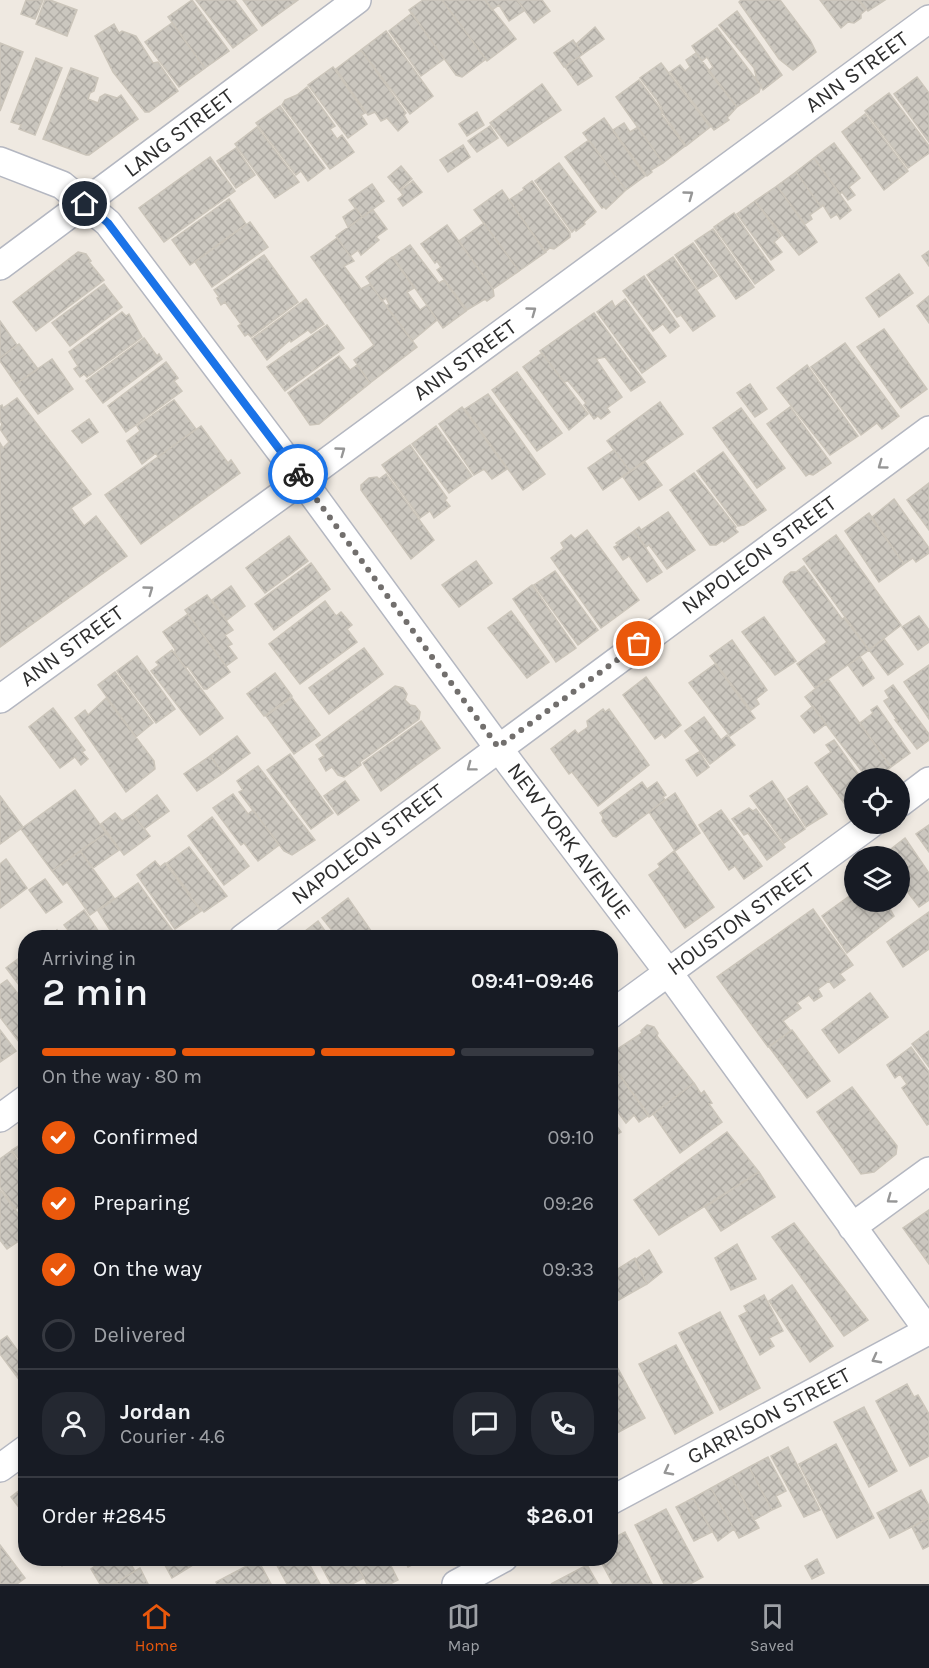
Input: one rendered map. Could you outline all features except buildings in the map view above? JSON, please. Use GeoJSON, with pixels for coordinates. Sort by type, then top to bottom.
{"type":"FeatureCollection","features":[{"type":"Feature","properties":{"kind":"street","name":"LANG STREET"},"geometry":{"type":"LineString","coordinates":[[0,266],[357,0]]}},
{"type":"Feature","properties":{"kind":"street","name":"ANN STREET"},"geometry":{"type":"LineString","coordinates":[[0,699],[929,19]]}},
{"type":"Feature","properties":{"kind":"street","name":"NEW YORK AVENUE"},"geometry":{"type":"LineString","coordinates":[[0,161],[62,185],[108,223],[668,972],[928,1332]]}},
{"type":"Feature","properties":{"kind":"street","name":"NAPOLEON STREET"},"geometry":{"type":"LineString","coordinates":[[254,930],[929,430]]}},
{"type":"Feature","properties":{"kind":"street"},"geometry":{"type":"LineString","coordinates":[[910,795],[929,781]]}},
{"type":"Feature","properties":{"kind":"street","name":"HOUSTON STREET"},"geometry":{"type":"LineString","coordinates":[[618,1009],[857,834]]}},
{"type":"Feature","properties":{"kind":"street"},"geometry":{"type":"LineString","coordinates":[[0,1118],[18,1105]]}},
{"type":"Feature","properties":{"kind":"street"},"geometry":{"type":"LineString","coordinates":[[852,1227],[929,1171]]}},
{"type":"Feature","properties":{"kind":"street","name":"GARRISON STREET"},"geometry":{"type":"LineString","coordinates":[[618,1497],[928,1332]]}},
{"type":"Feature","properties":{"kind":"street"},"geometry":{"type":"LineString","coordinates":[[0,1468],[18,1455]]}},
{"type":"Feature","properties":{"kind":"street"},"geometry":{"type":"LineString","coordinates":[[456,1584],[489,1566]]}},
{"type":"Feature","properties":{"kind":"way so far"},"geometry":{"type":"LineString","coordinates":[[298,474],[498,747],[639,644]]}},
{"type":"Feature","properties":{"kind":"route"},"geometry":{"type":"LineString","coordinates":[[85,204],[108,223],[298,474]]}}]}
